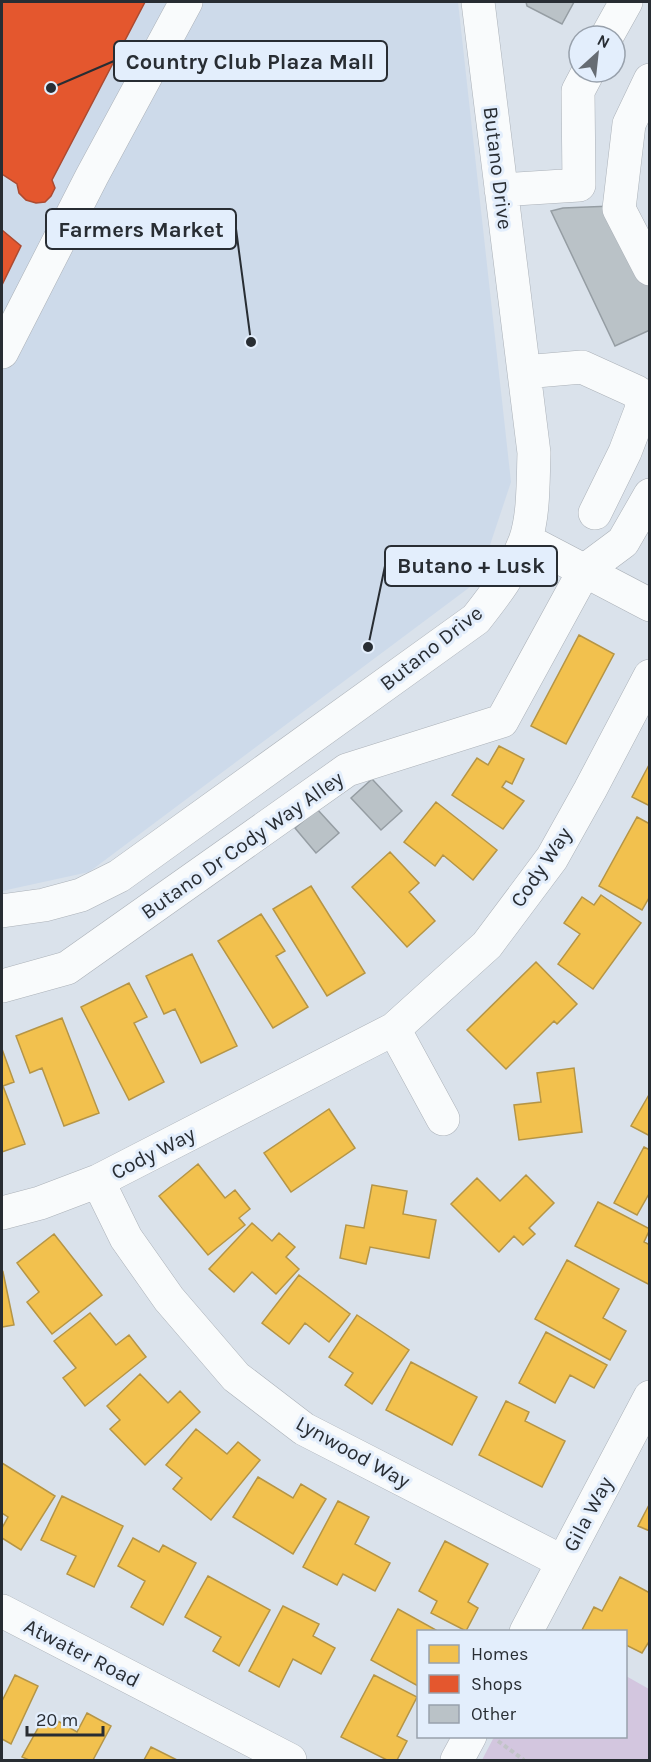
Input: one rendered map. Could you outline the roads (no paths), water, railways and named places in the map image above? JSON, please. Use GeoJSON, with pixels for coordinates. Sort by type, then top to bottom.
{"type":"FeatureCollection","features":[{"type":"Feature","properties":{"kind":"street"},"geometry":{"type":"LineString","coordinates":[[2,352],[92,176],[186,2]]}},
{"type":"Feature","properties":{"kind":"street","name":"Butano Drive"},"geometry":{"type":"LineString","coordinates":[[2,911],[44,905],[81,895],[119,876],[476,619],[501,587],[526,540],[532,500],[534,453],[478,2]]}},
{"type":"Feature","properties":{"kind":"street"},"geometry":{"type":"LineString","coordinates":[[614,24],[626,2]]}},
{"type":"Feature","properties":{"kind":"street"},"geometry":{"type":"LineString","coordinates":[[650,80],[629,124],[620,209],[650,269]]}},
{"type":"Feature","properties":{"kind":"street"},"geometry":{"type":"LineString","coordinates":[[501,190],[579,185],[578,91],[582,84]]}},
{"type":"Feature","properties":{"kind":"street"},"geometry":{"type":"LineString","coordinates":[[524,372],[582,368],[637,392],[643,405],[625,452],[594,513]]}},
{"type":"Feature","properties":{"kind":"street"},"geometry":{"type":"LineString","coordinates":[[584,571],[623,542],[650,495]]}},
{"type":"Feature","properties":{"kind":"street"},"geometry":{"type":"LineString","coordinates":[[526,540],[650,605]]}},
{"type":"Feature","properties":{"kind":"street","name":"Butano Dr Cody Way Alley"},"geometry":{"type":"LineString","coordinates":[[2,986],[67,968],[347,770],[502,721],[584,571]]}},
{"type":"Feature","properties":{"kind":"street","name":"Cody Way"},"geometry":{"type":"LineString","coordinates":[[2,1213],[40,1203],[98,1181],[394,1029],[487,945],[552,858],[650,676]]}},
{"type":"Feature","properties":{"kind":"street"},"geometry":{"type":"LineString","coordinates":[[394,1029],[443,1119]]}},
{"type":"Feature","properties":{"kind":"street","name":"Lynwood Way"},"geometry":{"type":"LineString","coordinates":[[98,1181],[126,1238],[169,1299],[236,1377],[304,1429],[562,1562]]}},
{"type":"Feature","properties":{"kind":"street","name":"Gila Way"},"geometry":{"type":"LineString","coordinates":[[527,1630],[650,1397]]}},
{"type":"Feature","properties":{"kind":"street","name":"Atwater Road"},"geometry":{"type":"LineString","coordinates":[[2,1611],[290,1761]]}},
{"type":"Feature","properties":{"kind":"street"},"geometry":{"type":"LineString","coordinates":[[457,1761],[469,1738]]}},
{"type":"Feature","properties":{"kind":"place","name":"Country Club Plaza Mall"},"geometry":{"type":"Point","coordinates":[51,88]}},
{"type":"Feature","properties":{"kind":"place","name":"Farmers Market"},"geometry":{"type":"Point","coordinates":[251,342]}},
{"type":"Feature","properties":{"kind":"place","name":"Butano + Lusk"},"geometry":{"type":"Point","coordinates":[368,647]}}]}
